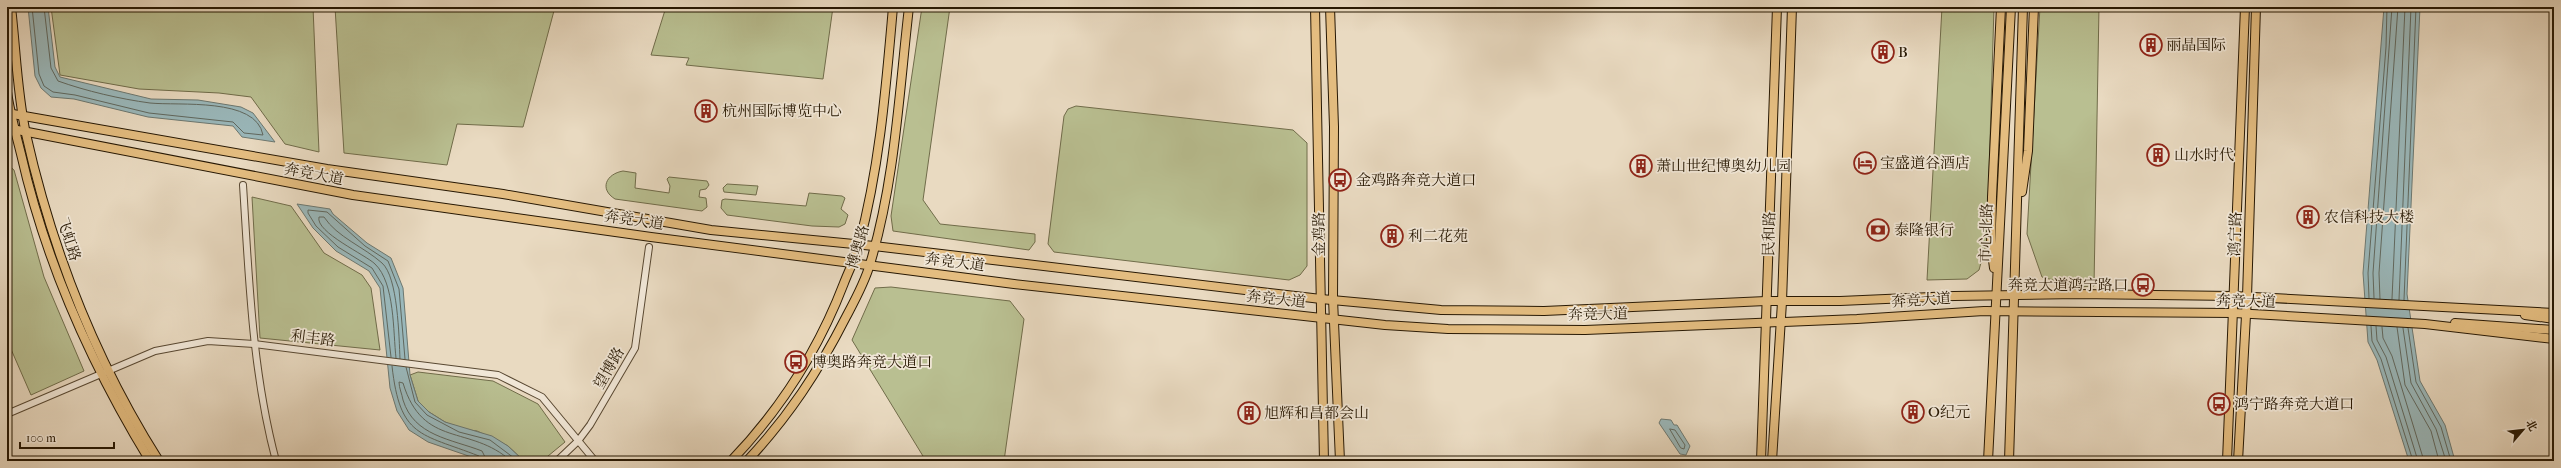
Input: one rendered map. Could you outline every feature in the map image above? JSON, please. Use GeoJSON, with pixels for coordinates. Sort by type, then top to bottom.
{"type":"FeatureCollection","features":[{"type":"Feature","properties":{"kind":"main road","name":"飞虹路"},"geometry":{"type":"LineString","coordinates":[[11,7],[26,132],[59,256],[76,302],[108,371],[159,461]]}},
{"type":"Feature","properties":{"kind":"main road","name":"博奥路"},"geometry":{"type":"LineString","coordinates":[[731,461],[772,415],[797,381],[832,314],[859,245],[873,186],[884,107],[893,7]]}},
{"type":"Feature","properties":{"kind":"main road","name":"博奥路"},"geometry":{"type":"LineString","coordinates":[[747,461],[779,426],[811,380],[836,337],[870,265],[883,212],[895,133],[909,7]]}},
{"type":"Feature","properties":{"kind":"main road","name":"金鸡路"},"geometry":{"type":"LineString","coordinates":[[1315,7],[1324,461]]}},
{"type":"Feature","properties":{"kind":"main road","name":"金鸡路"},"geometry":{"type":"LineString","coordinates":[[1330,7],[1334,127],[1333,299],[1340,461]]}},
{"type":"Feature","properties":{"kind":"main road","name":"民和路"},"geometry":{"type":"LineString","coordinates":[[1761,461],[1777,7]]}},
{"type":"Feature","properties":{"kind":"main road","name":"民和路"},"geometry":{"type":"LineString","coordinates":[[1772,461],[1782,302],[1792,7]]}},
{"type":"Feature","properties":{"kind":"main road"},"geometry":{"type":"LineString","coordinates":[[1998,295],[1991,245],[2001,7]]}},
{"type":"Feature","properties":{"kind":"main road","name":"市心北路"},"geometry":{"type":"LineString","coordinates":[[1988,461],[1998,295],[2011,7]]}},
{"type":"Feature","properties":{"kind":"main road","name":"市心北路"},"geometry":{"type":"LineString","coordinates":[[2008,461],[2023,7]]}},
{"type":"Feature","properties":{"kind":"main road"},"geometry":{"type":"LineString","coordinates":[[2016,233],[2028,151],[2034,7]]}},
{"type":"Feature","properties":{"kind":"main road","name":"鸿宁路"},"geometry":{"type":"LineString","coordinates":[[2227,461],[2245,7]]}},
{"type":"Feature","properties":{"kind":"main road","name":"鸿宁路"},"geometry":{"type":"LineString","coordinates":[[2238,461],[2247,297],[2256,7]]}},
{"type":"Feature","properties":{"kind":"main road","name":"飞虹路"},"geometry":{"type":"LineString","coordinates":[[7,92],[11,129],[58,277],[100,374],[150,461]]}},
{"type":"Feature","properties":{"kind":"main road","name":"奔竞大道"},"geometry":{"type":"LineString","coordinates":[[9,113],[327,169],[503,194],[711,230],[874,246],[1321,299],[1441,310],[1544,312],[1766,301],[1782,302],[1998,295],[2234,296],[2422,306],[2444,305],[2554,313]]}},
{"type":"Feature","properties":{"kind":"main road","name":"奔竞大道"},"geometry":{"type":"LineString","coordinates":[[11,129],[353,195],[852,264],[1320,318],[1448,329],[1585,330],[2014,311],[2234,313],[2425,324],[2554,339]]}},
{"type":"Feature","properties":{"kind":"main road"},"geometry":{"type":"LineString","coordinates":[[2444,305],[2554,319]]}},
{"type":"Feature","properties":{"kind":"main road"},"geometry":{"type":"LineString","coordinates":[[2436,325],[2459,322],[2554,330]]}},
{"type":"Feature","properties":{"kind":"street"},"geometry":{"type":"LineString","coordinates":[[243,185],[254,344],[266,424],[276,461]]}},
{"type":"Feature","properties":{"kind":"street","name":"望博路"},"geometry":{"type":"LineString","coordinates":[[557,461],[578,441],[590,425],[635,348],[650,247]]}},
{"type":"Feature","properties":{"kind":"street","name":"利丰路"},"geometry":{"type":"LineString","coordinates":[[7,414],[155,351],[200,342],[254,344],[498,375],[542,397],[595,461]]}},
{"type":"Feature","properties":{"kind":"green space"},"geometry":{"type":"Polygon","coordinates":[[[51,7],[313,7],[319,152],[285,144],[251,97],[219,93],[139,89],[60,75],[51,7]]]}},
{"type":"Feature","properties":{"kind":"green space"},"geometry":{"type":"Polygon","coordinates":[[[335,7],[555,7],[523,127],[457,124],[447,165],[344,153],[335,7]]]}},
{"type":"Feature","properties":{"kind":"green space"},"geometry":{"type":"Polygon","coordinates":[[[666,7],[833,7],[823,79],[686,65],[689,58],[651,55],[666,7]]]}},
{"type":"Feature","properties":{"kind":"green space"},"geometry":{"type":"Polygon","coordinates":[[[922,7],[950,7],[923,200],[940,224],[1035,234],[1035,242],[1029,250],[893,231],[891,216],[922,7]]]}},
{"type":"Feature","properties":{"kind":"green space"},"geometry":{"type":"Polygon","coordinates":[[[1942,7],[1994,7],[1987,241],[1979,270],[1967,279],[1927,280],[1942,7]]]}},
{"type":"Feature","properties":{"kind":"green space"},"geometry":{"type":"Polygon","coordinates":[[[2040,7],[2099,7],[2094,286],[2078,287],[2042,277],[2027,234],[2040,7]]]}},
{"type":"Feature","properties":{"kind":"green space"},"geometry":{"type":"Polygon","coordinates":[[[1076,106],[1293,130],[1307,143],[1307,266],[1300,275],[1289,280],[1054,252],[1048,244],[1064,116],[1068,109],[1076,106]]]}},
{"type":"Feature","properties":{"kind":"green space"},"geometry":{"type":"Polygon","coordinates":[[[7,164],[14,170],[44,277],[84,371],[31,395],[7,340],[7,164]]]}},
{"type":"Feature","properties":{"kind":"green space"},"geometry":{"type":"Polygon","coordinates":[[[623,171],[636,173],[635,188],[669,193],[670,186],[667,179],[669,177],[707,181],[709,185],[706,189],[700,190],[699,197],[706,198],[707,207],[702,211],[615,199],[607,191],[607,182],[612,175],[623,171]]]}},
{"type":"Feature","properties":{"kind":"green space"},"geometry":{"type":"Polygon","coordinates":[[[727,184],[758,186],[756,195],[724,192],[723,188],[727,184]]]}},
{"type":"Feature","properties":{"kind":"green space"},"geometry":{"type":"Polygon","coordinates":[[[809,193],[842,196],[845,198],[841,209],[848,215],[845,224],[839,227],[812,226],[727,215],[721,208],[722,200],[725,199],[806,206],[809,193]]]}},
{"type":"Feature","properties":{"kind":"green space"},"geometry":{"type":"Polygon","coordinates":[[[252,197],[291,206],[324,253],[362,275],[371,288],[380,350],[260,338],[252,197]]]}},
{"type":"Feature","properties":{"kind":"green space"},"geometry":{"type":"Polygon","coordinates":[[[891,287],[1010,301],[1024,319],[1004,461],[926,461],[852,340],[875,288],[891,287]]]}},
{"type":"Feature","properties":{"kind":"green space"},"geometry":{"type":"Polygon","coordinates":[[[418,372],[493,381],[538,404],[565,442],[542,461],[524,461],[508,446],[477,431],[461,429],[445,422],[429,412],[418,401],[410,375],[418,372]]]}},
{"type":"Feature","properties":{"kind":"water"},"geometry":{"type":"Polygon","coordinates":[[[28,7],[48,7],[55,67],[60,77],[151,99],[198,100],[241,107],[253,113],[275,142],[242,137],[233,126],[148,117],[74,99],[51,97],[41,88],[35,76],[28,7]]]}},
{"type":"Feature","properties":{"kind":"water"},"geometry":{"type":"Polygon","coordinates":[[[2384,7],[2420,7],[2407,294],[2420,381],[2445,425],[2455,461],[2409,461],[2377,360],[2368,342],[2363,273],[2384,7]]]}},
{"type":"Feature","properties":{"kind":"water"},"geometry":{"type":"Polygon","coordinates":[[[297,204],[330,209],[333,214],[367,243],[391,258],[403,288],[410,375],[418,401],[429,412],[445,422],[492,436],[508,446],[524,461],[483,461],[428,442],[409,430],[397,411],[390,388],[380,288],[369,271],[336,251],[313,228],[297,204]]]}},
{"type":"Feature","properties":{"kind":"water"},"geometry":{"type":"Polygon","coordinates":[[[1661,419],[1671,420],[1674,425],[1677,425],[1690,446],[1686,455],[1680,454],[1659,423],[1661,419]]]}},
{"type":"Feature","properties":{"kind":"place","name":"丽晶国际"},"geometry":{"type":"Point","coordinates":[2151,45]}},
{"type":"Feature","properties":{"kind":"place","name":"B"},"geometry":{"type":"Point","coordinates":[1883,52]}},
{"type":"Feature","properties":{"kind":"place","name":"杭州国际博览中心"},"geometry":{"type":"Point","coordinates":[706,111]}},
{"type":"Feature","properties":{"kind":"place","name":"山水时代"},"geometry":{"type":"Point","coordinates":[2158,155]}},
{"type":"Feature","properties":{"kind":"place","name":"宝盛道谷酒店"},"geometry":{"type":"Point","coordinates":[1865,163]}},
{"type":"Feature","properties":{"kind":"place","name":"萧山世纪博奥幼儿园"},"geometry":{"type":"Point","coordinates":[1641,166]}},
{"type":"Feature","properties":{"kind":"place","name":"金鸡路奔竞大道口"},"geometry":{"type":"Point","coordinates":[1340,180]}},
{"type":"Feature","properties":{"kind":"place","name":"农信科技大楼"},"geometry":{"type":"Point","coordinates":[2308,217]}},
{"type":"Feature","properties":{"kind":"place","name":"泰隆银行"},"geometry":{"type":"Point","coordinates":[1878,230]}},
{"type":"Feature","properties":{"kind":"place","name":"利二花苑"},"geometry":{"type":"Point","coordinates":[1392,236]}},
{"type":"Feature","properties":{"kind":"place","name":"奔竞大道鸿宁路口"},"geometry":{"type":"Point","coordinates":[2143,285]}},
{"type":"Feature","properties":{"kind":"place","name":"博奥路奔竞大道口"},"geometry":{"type":"Point","coordinates":[796,362]}},
{"type":"Feature","properties":{"kind":"place","name":"鸿宁路奔竞大道口"},"geometry":{"type":"Point","coordinates":[2219,404]}},
{"type":"Feature","properties":{"kind":"place","name":"O纪元"},"geometry":{"type":"Point","coordinates":[1913,412]}},
{"type":"Feature","properties":{"kind":"place","name":"旭辉和昌都会山"},"geometry":{"type":"Point","coordinates":[1249,413]}}]}
